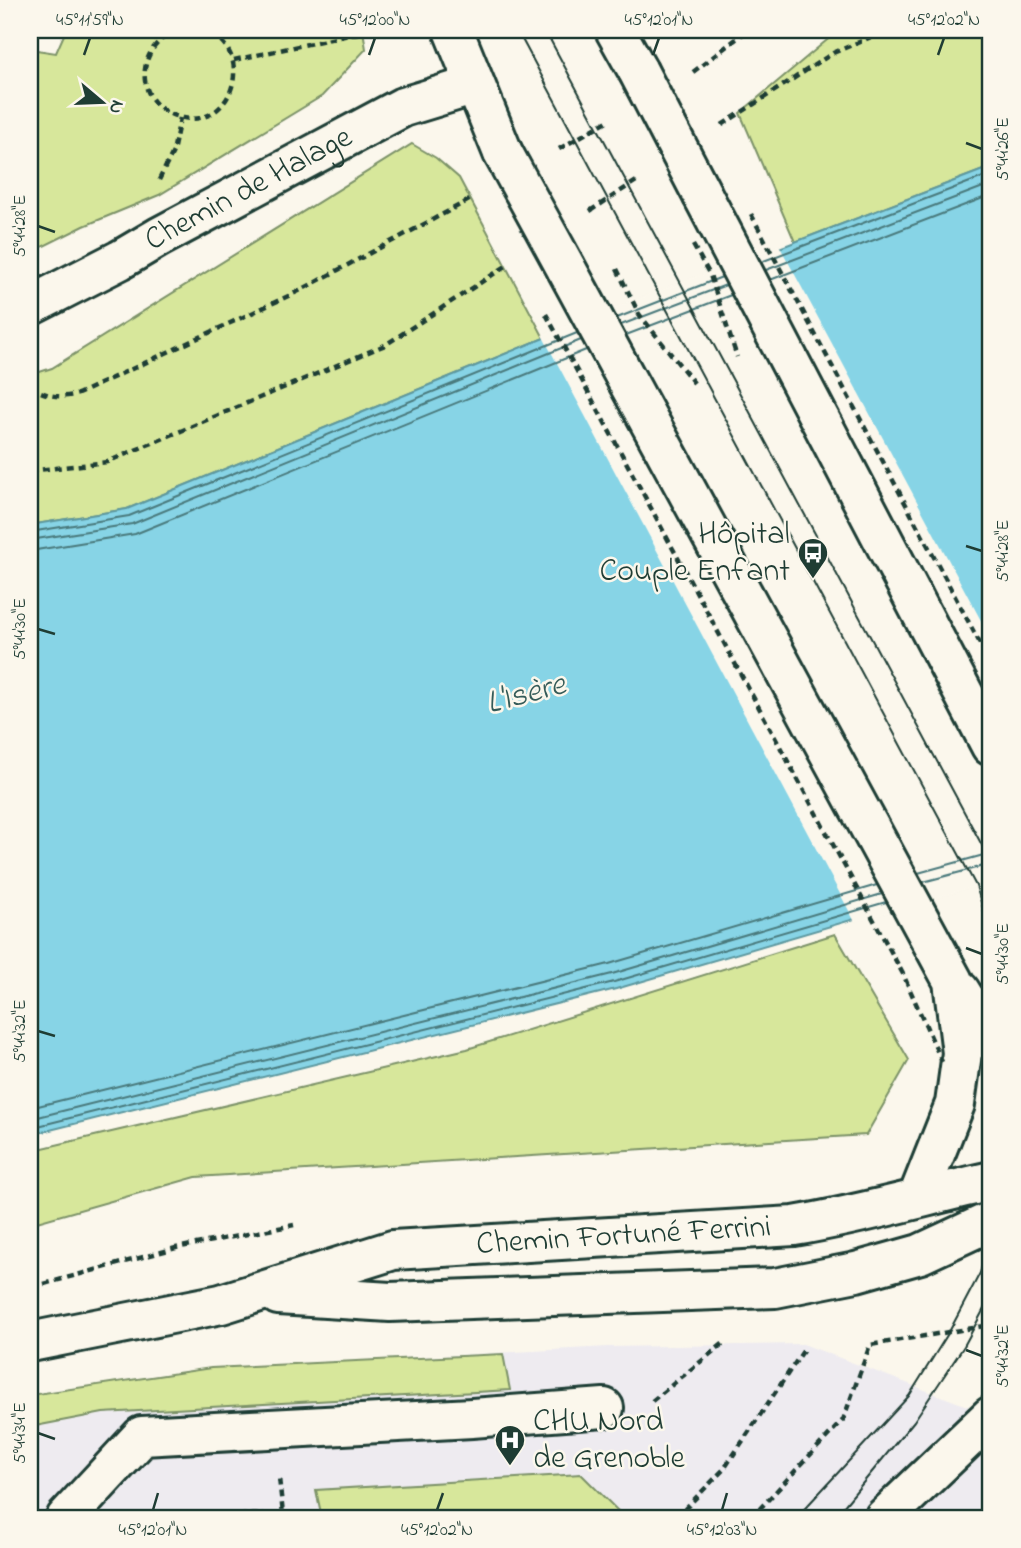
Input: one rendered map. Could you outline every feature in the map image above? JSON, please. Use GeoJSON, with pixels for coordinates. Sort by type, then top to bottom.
{"type":"FeatureCollection","features":[{"type":"Feature","properties":{"kind":"street"},"geometry":{"type":"LineString","coordinates":[[453,30],[503,153],[953,981],[965,1052],[955,1104],[918,1197]]}},
{"type":"Feature","properties":{"kind":"street"},"geometry":{"type":"LineString","coordinates":[[615,30],[991,746]]}},
{"type":"Feature","properties":{"kind":"street","name":"Chemin de Halage"},"geometry":{"type":"LineString","coordinates":[[30,306],[403,107],[474,85]]}},
{"type":"Feature","properties":{"kind":"street","name":"Chemin Fortuné Ferrini"},"geometry":{"type":"LineString","coordinates":[[30,1342],[221,1304],[393,1250],[794,1226],[850,1217],[918,1197],[991,1181]]}},
{"type":"Feature","properties":{"kind":"street","name":"Chemin Fortuné Ferrini"},"geometry":{"type":"LineString","coordinates":[[255,1293],[390,1302],[775,1289],[856,1272],[920,1254],[991,1221]]}},
{"type":"Feature","properties":{"kind":"street"},"geometry":{"type":"LineString","coordinates":[[66,1518],[142,1436],[604,1408]]}},
{"type":"Feature","properties":{"kind":"street"},"geometry":{"type":"LineString","coordinates":[[884,1518],[991,1416]]}},
{"type":"Feature","properties":{"kind":"path"},"geometry":{"type":"LineString","coordinates":[[177,30],[155,43],[147,57],[144,72],[147,88],[154,102],[180,118],[211,114],[223,104],[232,91],[234,60],[222,40],[212,31],[202,30]]}},
{"type":"Feature","properties":{"kind":"path"},"geometry":{"type":"LineString","coordinates":[[234,60],[372,30]]}},
{"type":"Feature","properties":{"kind":"path"},"geometry":{"type":"LineString","coordinates":[[690,73],[748,30]]}},
{"type":"Feature","properties":{"kind":"path"},"geometry":{"type":"LineString","coordinates":[[717,128],[833,53],[888,30]]}},
{"type":"Feature","properties":{"kind":"path"},"geometry":{"type":"LineString","coordinates":[[550,154],[620,114]]}},
{"type":"Feature","properties":{"kind":"path"},"geometry":{"type":"LineString","coordinates":[[580,218],[649,173]]}},
{"type":"Feature","properties":{"kind":"path"},"geometry":{"type":"LineString","coordinates":[[30,387],[49,397],[64,398],[78,394],[299,290],[480,194]]}},
{"type":"Feature","properties":{"kind":"path"},"geometry":{"type":"LineString","coordinates":[[748,209],[991,664]]}},
{"type":"Feature","properties":{"kind":"path"},"geometry":{"type":"LineString","coordinates":[[30,471],[107,462],[385,345],[511,262]]}},
{"type":"Feature","properties":{"kind":"path"},"geometry":{"type":"LineString","coordinates":[[540,303],[904,974],[965,1052]]}},
{"type":"Feature","properties":{"kind":"path"},"geometry":{"type":"LineString","coordinates":[[751,1518],[843,1420],[870,1345],[991,1325]]}},
{"type":"Feature","properties":{"kind":"path"},"geometry":{"type":"LineString","coordinates":[[604,1408],[652,1401],[724,1342]]}},
{"type":"Feature","properties":{"kind":"path"},"geometry":{"type":"LineString","coordinates":[[676,1518],[724,1469],[804,1348]]}},
{"type":"Feature","properties":{"kind":"path"},"geometry":{"type":"LineString","coordinates":[[244,1517],[282,1514],[278,1466]]}},
{"type":"Feature","properties":{"kind":"shaded area","name":"CHU Nord de Grenoble"},"geometry":{"type":"Polygon","coordinates":[[[803,1344],[991,1415],[991,1518],[30,1518],[30,1395],[211,1368],[608,1347],[803,1344]]]}},
{"type":"Feature","properties":{"kind":"green space"},"geometry":{"type":"Polygon","coordinates":[[[66,30],[363,30],[366,49],[322,96],[159,195],[84,226],[30,253],[30,49],[56,53],[66,30]]]}},
{"type":"Feature","properties":{"kind":"green space"},"geometry":{"type":"Polygon","coordinates":[[[839,30],[991,30],[991,167],[795,242],[740,113],[839,30]]]}},
{"type":"Feature","properties":{"kind":"green space"},"geometry":{"type":"Polygon","coordinates":[[[412,144],[436,158],[459,178],[544,338],[127,509],[30,525],[30,375],[52,368],[412,144]]]}},
{"type":"Feature","properties":{"kind":"green space"},"geometry":{"type":"Polygon","coordinates":[[[835,934],[909,1060],[866,1135],[196,1177],[30,1224],[30,1151],[467,1049],[835,934]]]}},
{"type":"Feature","properties":{"kind":"green space"},"geometry":{"type":"Polygon","coordinates":[[[503,1354],[510,1390],[103,1413],[30,1427],[30,1395],[211,1368],[503,1354]]]}},
{"type":"Feature","properties":{"kind":"green space"},"geometry":{"type":"Polygon","coordinates":[[[581,1474],[625,1518],[322,1518],[316,1490],[581,1474]]]}},
{"type":"Feature","properties":{"kind":"water","name":"L'Isère"},"geometry":{"type":"Polygon","coordinates":[[[991,167],[991,879],[616,989],[30,1135],[30,525],[127,509],[544,338],[991,167]]]}},
{"type":"Feature","properties":{"kind":"pier"},"geometry":{"type":"Polygon","coordinates":[[[779,245],[991,639],[991,882],[855,922],[542,335],[779,245]]]}},
{"type":"Feature","properties":{"kind":"tram line"},"geometry":{"type":"LineString","coordinates":[[517,30],[976,886],[991,934]]}},
{"type":"Feature","properties":{"kind":"tram line"},"geometry":{"type":"LineString","coordinates":[[545,30],[991,862]]}},
{"type":"Feature","properties":{"kind":"tram line"},"geometry":{"type":"LineString","coordinates":[[796,1518],[909,1396],[949,1332],[980,1273],[991,1236]]}},
{"type":"Feature","properties":{"kind":"tram line"},"geometry":{"type":"LineString","coordinates":[[834,1518],[914,1421],[964,1346],[991,1296]]}},
{"type":"Feature","properties":{"kind":"place","name":"Hôpital Couple Enfant"},"geometry":{"type":"Point","coordinates":[813,580]}},
{"type":"Feature","properties":{"kind":"place","name":"CHU Nord de Grenoble"},"geometry":{"type":"Point","coordinates":[510,1467]}}]}
